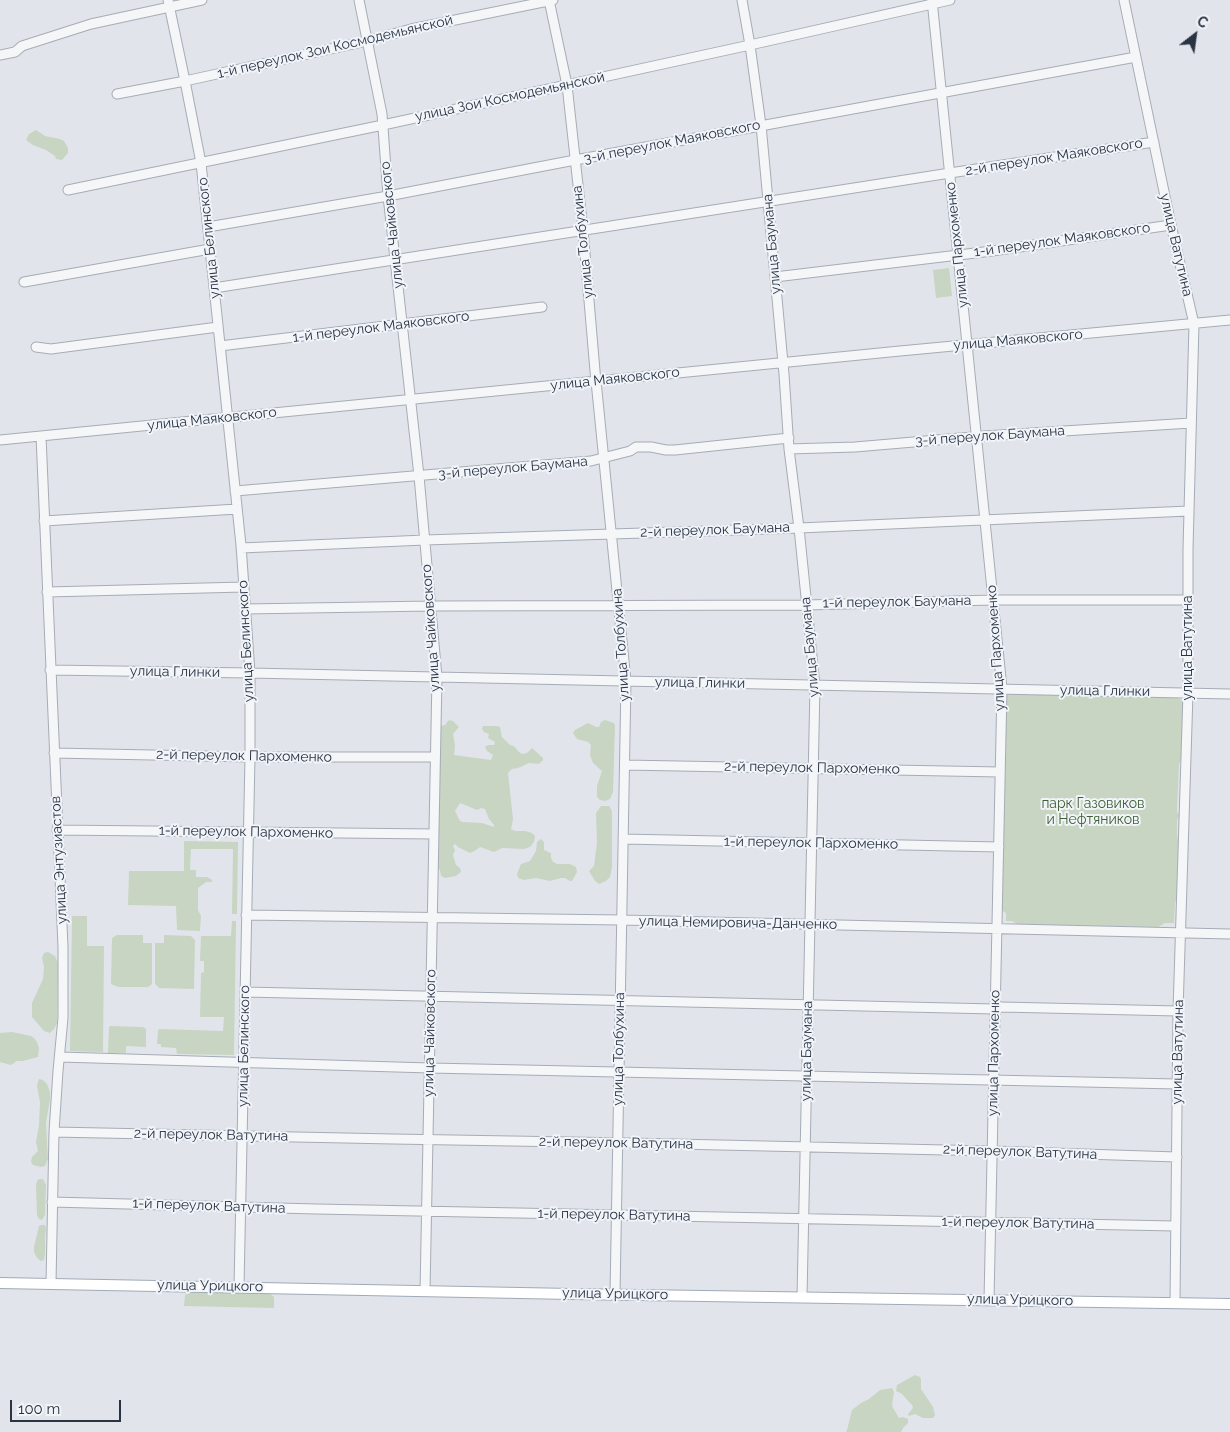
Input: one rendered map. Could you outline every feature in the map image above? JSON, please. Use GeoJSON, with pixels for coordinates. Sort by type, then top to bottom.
{"type":"FeatureCollection","features":[{"type":"Feature","properties":{"kind":"main road","name":"улица Урицкого"},"geometry":{"type":"LineString","coordinates":[[0,1283],[1230,1304]]}},
{"type":"Feature","properties":{"kind":"street"},"geometry":{"type":"LineString","coordinates":[[0,55],[15,52],[22,46],[92,24],[169,3],[202,0]]}},
{"type":"Feature","properties":{"kind":"street","name":"улица Чайковского"},"geometry":{"type":"LineString","coordinates":[[359,0],[382,125],[394,260],[425,540],[437,677],[425,1291]]}},
{"type":"Feature","properties":{"kind":"street","name":"1-й переулок Зои Космодемьянской"},"geometry":{"type":"LineString","coordinates":[[117,94],[367,42],[411,30],[551,0]]}},
{"type":"Feature","properties":{"kind":"street","name":"улица Толбухина"},"geometry":{"type":"LineString","coordinates":[[551,0],[567,84],[583,230],[626,681],[615,1294]]}},
{"type":"Feature","properties":{"kind":"street","name":"улица Баумана"},"geometry":{"type":"LineString","coordinates":[[742,0],[761,126],[783,362],[788,438],[815,686],[802,1297]]}},
{"type":"Feature","properties":{"kind":"street","name":"улица Зои Космодемьянской"},"geometry":{"type":"LineString","coordinates":[[68,190],[750,46],[932,2],[950,0]]}},
{"type":"Feature","properties":{"kind":"street","name":"улица Ватутина"},"geometry":{"type":"LineString","coordinates":[[1124,0],[1171,225],[1194,324],[1189,511],[1188,693],[1176,1084],[1175,1303]]}},
{"type":"Feature","properties":{"kind":"street","name":"улица Пархоменко"},"geometry":{"type":"LineString","coordinates":[[932,2],[1002,688],[988,1300]]}},
{"type":"Feature","properties":{"kind":"street","name":"улица Белинского"},"geometry":{"type":"LineString","coordinates":[[169,3],[201,163],[241,548],[250,673],[250,757],[239,1287]]}},
{"type":"Feature","properties":{"kind":"street","name":"3-й переулок Маяковского"},"geometry":{"type":"LineString","coordinates":[[208,227],[388,196],[1136,57]]}},
{"type":"Feature","properties":{"kind":"street","name":"2-й переулок Маяковского"},"geometry":{"type":"LineString","coordinates":[[214,288],[1154,142]]}},
{"type":"Feature","properties":{"kind":"street","name":"1-й переулок Маяковского"},"geometry":{"type":"LineString","coordinates":[[775,277],[958,255],[1171,225]]}},
{"type":"Feature","properties":{"kind":"street"},"geometry":{"type":"LineString","coordinates":[[24,282],[210,249]]}},
{"type":"Feature","properties":{"kind":"street","name":"1-й переулок Маяковского"},"geometry":{"type":"LineString","coordinates":[[220,346],[542,307]]}},
{"type":"Feature","properties":{"kind":"street","name":"улица Маяковского"},"geometry":{"type":"LineString","coordinates":[[0,440],[783,362],[1230,320]]}},
{"type":"Feature","properties":{"kind":"street"},"geometry":{"type":"LineString","coordinates":[[36,347],[51,349],[218,327]]}},
{"type":"Feature","properties":{"kind":"street","name":"3-й переулок Баумана"},"geometry":{"type":"LineString","coordinates":[[790,449],[1191,423]]}},
{"type":"Feature","properties":{"kind":"street","name":"улица Энтузиастов"},"geometry":{"type":"LineString","coordinates":[[41,436],[63,947],[63,1018],[54,1132],[51,1283]]}},
{"type":"Feature","properties":{"kind":"street","name":"3-й переулок Баумана"},"geometry":{"type":"LineString","coordinates":[[235,491],[591,461],[630,451],[636,447],[675,450],[788,438]]}},
{"type":"Feature","properties":{"kind":"street"},"geometry":{"type":"LineString","coordinates":[[44,521],[237,509]]}},
{"type":"Feature","properties":{"kind":"street","name":"2-й переулок Баумана"},"geometry":{"type":"LineString","coordinates":[[241,548],[612,533],[799,528],[1189,511]]}},
{"type":"Feature","properties":{"kind":"street"},"geometry":{"type":"LineString","coordinates":[[47,592],[244,587]]}},
{"type":"Feature","properties":{"kind":"street","name":"1-й переулок Баумана"},"geometry":{"type":"LineString","coordinates":[[245,609],[806,604],[993,600],[1188,600]]}},
{"type":"Feature","properties":{"kind":"street","name":"улица Глинки"},"geometry":{"type":"LineString","coordinates":[[50,670],[1230,694]]}},
{"type":"Feature","properties":{"kind":"street","name":"2-й переулок Пархоменко"},"geometry":{"type":"LineString","coordinates":[[54,753],[250,757],[435,757]]}},
{"type":"Feature","properties":{"kind":"street","name":"2-й переулок Пархоменко"},"geometry":{"type":"LineString","coordinates":[[624,765],[1000,772]]}},
{"type":"Feature","properties":{"kind":"street","name":"1-й переулок Пархоменко"},"geometry":{"type":"LineString","coordinates":[[58,830],[434,834]]}},
{"type":"Feature","properties":{"kind":"street","name":"1-й переулок Пархоменко"},"geometry":{"type":"LineString","coordinates":[[623,839],[999,847]]}},
{"type":"Feature","properties":{"kind":"street","name":"улица Немировича-Данченко"},"geometry":{"type":"LineString","coordinates":[[246,915],[622,920],[1230,934]]}},
{"type":"Feature","properties":{"kind":"street"},"geometry":{"type":"LineString","coordinates":[[245,992],[995,1009],[1001,1007],[1178,1011]]}},
{"type":"Feature","properties":{"kind":"street"},"geometry":{"type":"LineString","coordinates":[[60,1057],[430,1068],[1176,1084]]}},
{"type":"Feature","properties":{"kind":"street","name":"2-й переулок Ватутина"},"geometry":{"type":"LineString","coordinates":[[54,1132],[617,1142],[1177,1157]]}},
{"type":"Feature","properties":{"kind":"street","name":"1-й переулок Ватутина"},"geometry":{"type":"LineString","coordinates":[[52,1202],[1175,1226]]}},
{"type":"Feature","properties":{"kind":"green space"},"geometry":{"type":"Polygon","coordinates":[[[36,130],[45,136],[64,141],[68,148],[68,153],[62,160],[56,159],[55,156],[46,150],[26,140],[29,134],[36,130]]]}},
{"type":"Feature","properties":{"kind":"green space"},"geometry":{"type":"Polygon","coordinates":[[[949,268],[952,296],[936,298],[933,270],[949,268]]]}},
{"type":"Feature","properties":{"kind":"green space","name":"парк Газовиков и Нефтяников"},"geometry":{"type":"Polygon","coordinates":[[[1006,695],[1177,698],[1184,701],[1182,714],[1182,757],[1179,764],[1177,898],[1174,923],[1165,923],[1158,927],[1017,924],[1012,921],[1006,921],[1006,913],[1001,910],[1006,695]]]}},
{"type":"Feature","properties":{"kind":"green space"},"geometry":{"type":"Polygon","coordinates":[[[449,720],[459,727],[453,734],[454,755],[491,760],[493,755],[485,747],[494,745],[495,742],[488,738],[489,734],[482,729],[483,726],[497,726],[500,727],[502,737],[519,752],[522,754],[527,753],[532,748],[543,760],[539,764],[529,763],[512,769],[508,773],[513,819],[511,829],[532,833],[535,836],[534,842],[530,847],[524,849],[502,848],[494,852],[480,847],[470,853],[455,844],[453,846],[455,850],[453,855],[456,865],[460,868],[461,872],[456,876],[445,878],[441,876],[440,870],[436,866],[440,726],[445,725],[449,720]],[[460,803],[455,811],[460,821],[482,823],[494,827],[485,809],[477,810],[460,803]]]}},
{"type":"Feature","properties":{"kind":"green space"},"geometry":{"type":"Polygon","coordinates":[[[605,720],[615,725],[613,792],[610,799],[605,801],[597,797],[597,786],[602,771],[593,763],[590,755],[591,745],[588,742],[577,739],[573,733],[588,723],[599,727],[601,722],[605,720]]]}},
{"type":"Feature","properties":{"kind":"green space"},"geometry":{"type":"Polygon","coordinates":[[[601,806],[609,806],[612,811],[612,867],[610,877],[599,884],[589,871],[594,866],[597,843],[596,813],[601,806]]]}},
{"type":"Feature","properties":{"kind":"green space"},"geometry":{"type":"Polygon","coordinates":[[[541,839],[544,842],[544,850],[551,853],[553,862],[557,864],[570,864],[576,867],[577,872],[572,881],[565,878],[550,881],[536,878],[524,880],[518,878],[517,874],[521,864],[530,861],[536,851],[537,842],[541,839]]]}},
{"type":"Feature","properties":{"kind":"green space"},"geometry":{"type":"Polygon","coordinates":[[[184,841],[238,842],[237,914],[232,914],[233,849],[191,849],[190,870],[196,870],[196,877],[207,877],[212,880],[212,882],[206,882],[198,888],[198,910],[201,916],[200,931],[177,930],[176,906],[128,905],[129,871],[184,871],[184,841]]]}},
{"type":"Feature","properties":{"kind":"green space"},"geometry":{"type":"Polygon","coordinates":[[[72,916],[87,916],[87,946],[104,946],[103,1052],[70,1051],[72,916]]]}},
{"type":"Feature","properties":{"kind":"green space"},"geometry":{"type":"Polygon","coordinates":[[[232,921],[236,921],[234,1055],[177,1054],[176,1048],[161,1047],[161,1044],[157,1044],[159,1029],[223,1031],[224,1017],[200,1017],[201,973],[204,972],[204,961],[200,961],[201,936],[231,936],[232,921]]]}},
{"type":"Feature","properties":{"kind":"green space"},"geometry":{"type":"Polygon","coordinates":[[[117,935],[143,935],[143,943],[152,943],[152,984],[148,987],[118,987],[111,984],[112,938],[117,935]]]}},
{"type":"Feature","properties":{"kind":"green space"},"geometry":{"type":"Polygon","coordinates":[[[164,935],[191,936],[195,940],[194,989],[159,988],[155,984],[155,943],[164,943],[164,935]]]}},
{"type":"Feature","properties":{"kind":"green space"},"geometry":{"type":"Polygon","coordinates":[[[48,952],[55,956],[58,963],[57,1023],[50,1033],[44,1031],[32,1017],[32,1003],[43,979],[44,967],[42,958],[44,953],[48,952]]]}},
{"type":"Feature","properties":{"kind":"green space"},"geometry":{"type":"Polygon","coordinates":[[[110,1026],[143,1027],[146,1029],[146,1047],[126,1046],[126,1053],[108,1053],[110,1026]]]}},
{"type":"Feature","properties":{"kind":"green space"},"geometry":{"type":"Polygon","coordinates":[[[12,1032],[34,1038],[39,1048],[38,1057],[17,1061],[11,1065],[0,1062],[0,1033],[12,1032]]]}},
{"type":"Feature","properties":{"kind":"green space"},"geometry":{"type":"Polygon","coordinates":[[[39,1079],[47,1084],[50,1092],[46,1123],[48,1159],[45,1166],[41,1167],[33,1165],[31,1162],[32,1157],[38,1151],[36,1142],[39,1125],[40,1102],[37,1086],[39,1079]]]}},
{"type":"Feature","properties":{"kind":"green space"},"geometry":{"type":"Polygon","coordinates":[[[39,1179],[43,1179],[46,1185],[45,1215],[42,1220],[37,1215],[36,1185],[39,1179]]]}},
{"type":"Feature","properties":{"kind":"green space"},"geometry":{"type":"Polygon","coordinates":[[[45,1225],[46,1228],[45,1254],[44,1260],[41,1261],[34,1252],[34,1247],[39,1226],[45,1225]]]}},
{"type":"Feature","properties":{"kind":"green space"},"geometry":{"type":"Polygon","coordinates":[[[193,1291],[268,1292],[274,1297],[274,1308],[184,1306],[185,1295],[193,1291]]]}},
{"type":"Feature","properties":{"kind":"green space"},"geometry":{"type":"Polygon","coordinates":[[[915,1375],[920,1377],[921,1389],[933,1407],[935,1415],[933,1418],[923,1418],[915,1414],[909,1416],[908,1414],[913,1408],[912,1405],[902,1394],[896,1391],[897,1385],[915,1375]]]}},
{"type":"Feature","properties":{"kind":"green space"},"geometry":{"type":"Polygon","coordinates":[[[892,1388],[894,1392],[892,1406],[899,1418],[908,1419],[908,1423],[901,1432],[846,1432],[852,1410],[880,1390],[892,1388]]]}}]}
